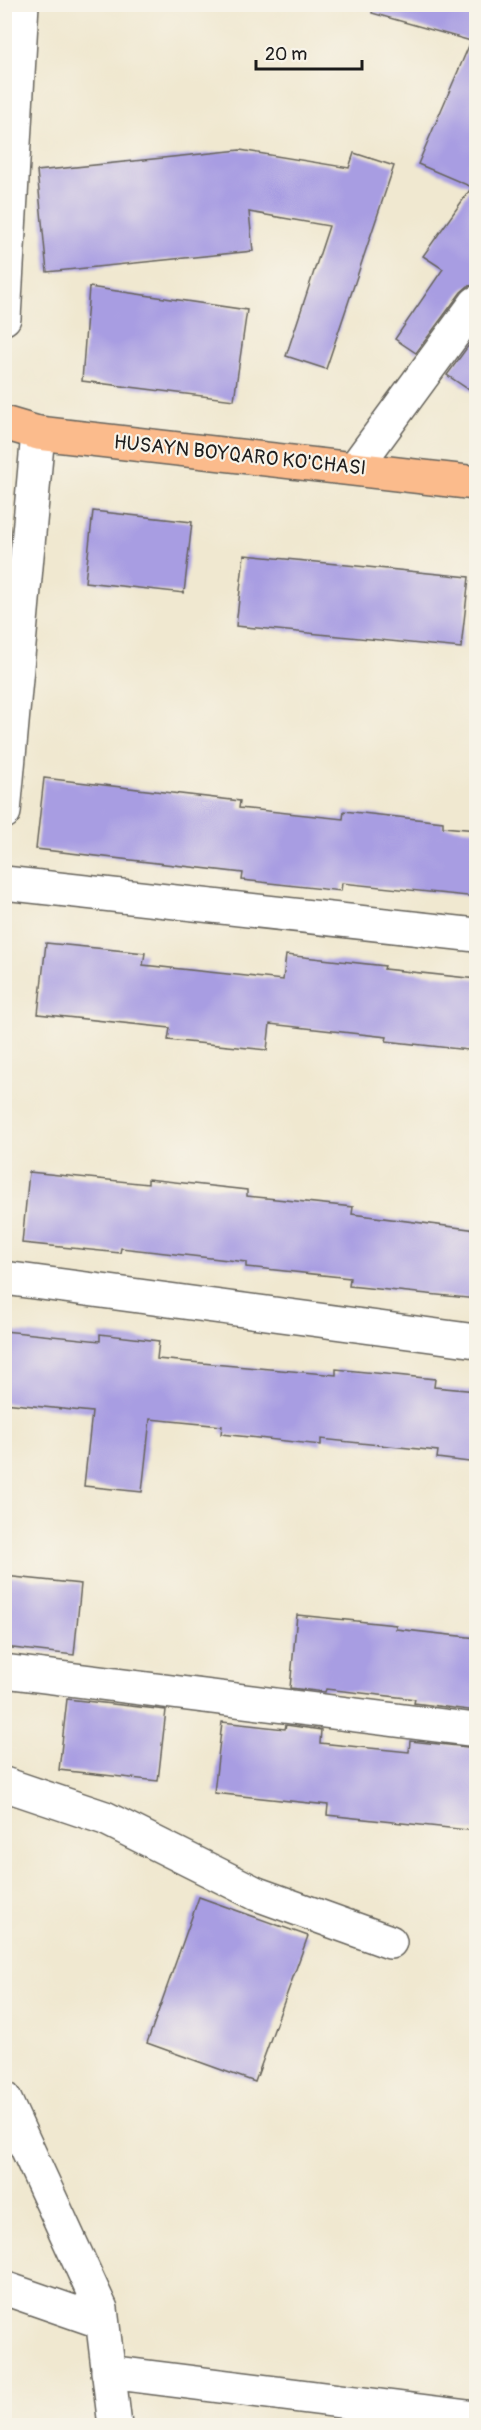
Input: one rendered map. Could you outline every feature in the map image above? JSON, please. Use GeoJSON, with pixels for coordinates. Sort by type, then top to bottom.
{"type":"FeatureCollection","features":[{"type":"Feature","properties":{"kind":"main road","name":"HUSAYN BOYQARO KO'CHASI"},"geometry":{"type":"LineString","coordinates":[[4,423],[38,433],[477,483]]}},
{"type":"Feature","properties":{"kind":"street"},"geometry":{"type":"LineString","coordinates":[[4,318],[22,4]]}},
{"type":"Feature","properties":{"kind":"street"},"geometry":{"type":"LineString","coordinates":[[355,468],[477,303]]}},
{"type":"Feature","properties":{"kind":"street"},"geometry":{"type":"LineString","coordinates":[[4,812],[38,433]]}},
{"type":"Feature","properties":{"kind":"street"},"geometry":{"type":"LineString","coordinates":[[4,884],[477,935]]}},
{"type":"Feature","properties":{"kind":"street"},"geometry":{"type":"LineString","coordinates":[[4,1278],[477,1341]]}},
{"type":"Feature","properties":{"kind":"street"},"geometry":{"type":"LineString","coordinates":[[4,1671],[477,1730]]}},
{"type":"Feature","properties":{"kind":"street"},"geometry":{"type":"LineString","coordinates":[[4,1784],[105,1818],[257,1894],[390,1942]]}},
{"type":"Feature","properties":{"kind":"street"},"geometry":{"type":"LineString","coordinates":[[4,2098],[101,2309],[115,2426]]}},
{"type":"Feature","properties":{"kind":"street"},"geometry":{"type":"LineString","coordinates":[[4,2288],[102,2322]]}},
{"type":"Feature","properties":{"kind":"street"},"geometry":{"type":"LineString","coordinates":[[108,2372],[477,2418]]}},
{"type":"Feature","properties":{"kind":"building"},"geometry":{"type":"Polygon","coordinates":[[[373,4],[461,4],[477,10],[477,285],[468,286],[461,292],[416,353],[395,339],[443,269],[423,256],[472,187],[418,164],[471,41],[372,13],[373,4]]]}},
{"type":"Feature","properties":{"kind":"building"},"geometry":{"type":"Polygon","coordinates":[[[240,150],[349,168],[354,153],[394,166],[326,369],[286,356],[329,226],[249,212],[253,251],[47,272],[37,171],[240,150]]]}},
{"type":"Feature","properties":{"kind":"building"},"geometry":{"type":"Polygon","coordinates":[[[89,287],[247,310],[234,400],[82,381],[89,287]]]}},
{"type":"Feature","properties":{"kind":"building"},"geometry":{"type":"Polygon","coordinates":[[[477,334],[477,395],[447,375],[477,334]]]}},
{"type":"Feature","properties":{"kind":"building"},"geometry":{"type":"Polygon","coordinates":[[[93,511],[192,522],[184,593],[85,582],[93,511]]]}},
{"type":"Feature","properties":{"kind":"building"},"geometry":{"type":"Polygon","coordinates":[[[244,555],[469,577],[461,648],[236,626],[244,555]]]}},
{"type":"Feature","properties":{"kind":"building"},"geometry":{"type":"Polygon","coordinates":[[[44,778],[240,801],[239,808],[343,819],[344,811],[443,822],[443,827],[477,830],[477,897],[342,883],[341,891],[242,880],[243,873],[36,849],[44,778]]]}},
{"type":"Feature","properties":{"kind":"building"},"geometry":{"type":"Polygon","coordinates":[[[46,943],[145,953],[143,965],[283,980],[286,955],[477,979],[477,1051],[386,1041],[387,1037],[270,1024],[267,1050],[168,1040],[170,1028],[38,1014],[46,943]]]}},
{"type":"Feature","properties":{"kind":"building"},"geometry":{"type":"Polygon","coordinates":[[[29,1172],[148,1184],[148,1179],[247,1190],[247,1196],[353,1207],[352,1214],[477,1230],[477,1299],[349,1286],[350,1278],[246,1267],[246,1262],[121,1248],[120,1253],[22,1243],[29,1172]]]}},
{"type":"Feature","properties":{"kind":"building"},"geometry":{"type":"Polygon","coordinates":[[[4,1331],[100,1341],[100,1334],[159,1341],[157,1359],[336,1375],[336,1369],[435,1379],[434,1387],[477,1391],[477,1463],[437,1458],[438,1451],[321,1439],[321,1445],[221,1434],[222,1426],[150,1419],[142,1492],[84,1486],[92,1412],[4,1403],[4,1331]]]}},
{"type":"Feature","properties":{"kind":"building"},"geometry":{"type":"Polygon","coordinates":[[[4,1576],[81,1584],[74,1655],[4,1647],[4,1576]]]}},
{"type":"Feature","properties":{"kind":"building"},"geometry":{"type":"Polygon","coordinates":[[[297,1615],[396,1625],[396,1629],[477,1638],[477,1711],[414,1703],[415,1699],[326,1689],[325,1692],[290,1688],[297,1615]]]}},
{"type":"Feature","properties":{"kind":"building"},"geometry":{"type":"Polygon","coordinates":[[[67,1699],[166,1710],[158,1781],[59,1770],[67,1699]]]}},
{"type":"Feature","properties":{"kind":"building"},"geometry":{"type":"Polygon","coordinates":[[[222,1722],[285,1729],[286,1725],[321,1730],[320,1743],[409,1752],[410,1741],[477,1748],[477,1831],[327,1815],[328,1805],[214,1793],[222,1722]]]}},
{"type":"Feature","properties":{"kind":"building"},"geometry":{"type":"Polygon","coordinates":[[[199,1897],[308,1936],[255,2082],[147,2043],[199,1897]]]}}]}
